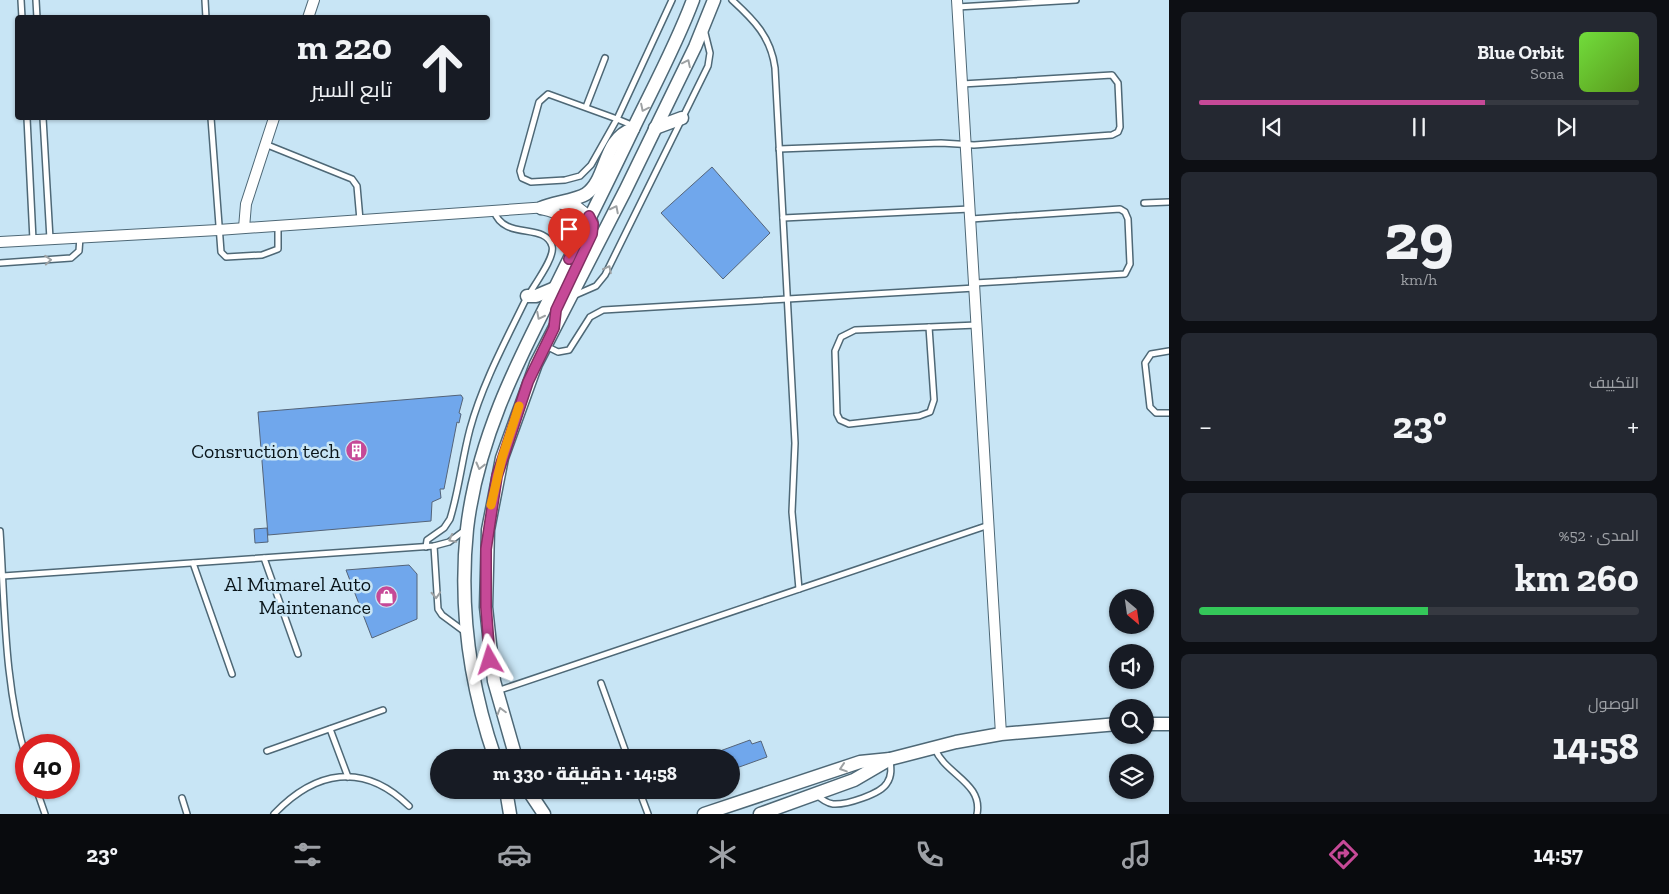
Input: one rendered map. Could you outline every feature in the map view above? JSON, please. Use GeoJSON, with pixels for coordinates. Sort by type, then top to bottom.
{"type":"FeatureCollection","features":[{"type":"Feature","properties":{"kind":"street"},"geometry":{"type":"LineString","coordinates":[[309,15],[314,0]]}},
{"type":"Feature","properties":{"kind":"street"},"geometry":{"type":"LineString","coordinates":[[492,749],[478,701],[468,635],[465,582],[468,528],[478,474],[494,420],[516,365],[671,53],[692,0]]}},
{"type":"Feature","properties":{"kind":"street"},"geometry":{"type":"LineString","coordinates":[[513,749],[496,691],[490,651],[485,587],[486,549],[490,512],[504,450],[528,382],[545,345],[571,297],[654,128],[714,0]]}},
{"type":"Feature","properties":{"kind":"street"},"geometry":{"type":"LineString","coordinates":[[957,4],[990,525],[1001,734]]}},
{"type":"Feature","properties":{"kind":"street"},"geometry":{"type":"LineString","coordinates":[[654,128],[682,118]]}},
{"type":"Feature","properties":{"kind":"street"},"geometry":{"type":"LineString","coordinates":[[244,228],[246,204],[273,120]]}},
{"type":"Feature","properties":{"kind":"street"},"geometry":{"type":"LineString","coordinates":[[540,208],[585,195],[594,184],[616,141],[634,128]]}},
{"type":"Feature","properties":{"kind":"street"},"geometry":{"type":"LineString","coordinates":[[0,242],[278,226],[540,208],[569,204],[581,208],[589,216],[593,224],[592,234],[556,310],[554,328]]}},
{"type":"Feature","properties":{"kind":"street"},"geometry":{"type":"LineString","coordinates":[[540,208],[557,213],[568,220],[574,232],[576,245]]}},
{"type":"Feature","properties":{"kind":"street"},"geometry":{"type":"LineString","coordinates":[[527,296],[534,296],[555,288]]}},
{"type":"Feature","properties":{"kind":"street"},"geometry":{"type":"LineString","coordinates":[[1154,724],[1169,724]]}},
{"type":"Feature","properties":{"kind":"street"},"geometry":{"type":"LineString","coordinates":[[704,814],[860,762],[890,759],[934,747],[1001,734],[1109,725]]}},
{"type":"Feature","properties":{"kind":"street"},"geometry":{"type":"LineString","coordinates":[[760,814],[864,776],[890,759]]}},
{"type":"Feature","properties":{"kind":"street"},"geometry":{"type":"LineString","coordinates":[[508,799],[510,814]]}},
{"type":"Feature","properties":{"kind":"street"},"geometry":{"type":"LineString","coordinates":[[534,799],[544,814]]}},
{"type":"Feature","properties":{"kind":"lane"},"geometry":{"type":"LineString","coordinates":[[21,0],[22,15]]}},
{"type":"Feature","properties":{"kind":"lane"},"geometry":{"type":"LineString","coordinates":[[36,0],[37,15]]}},
{"type":"Feature","properties":{"kind":"lane"},"geometry":{"type":"LineString","coordinates":[[205,0],[206,15]]}},
{"type":"Feature","properties":{"kind":"lane"},"geometry":{"type":"LineString","coordinates":[[634,128],[617,119],[552,94],[545,95],[540,99],[520,171],[524,180],[531,182],[565,180],[580,176],[591,166],[617,119],[672,0]]}},
{"type":"Feature","properties":{"kind":"lane"},"geometry":{"type":"LineString","coordinates":[[732,0],[756,23],[771,49],[775,68],[795,443],[792,512],[799,589]]}},
{"type":"Feature","properties":{"kind":"lane"},"geometry":{"type":"LineString","coordinates":[[957,4],[1076,0]]}},
{"type":"Feature","properties":{"kind":"lane"},"geometry":{"type":"LineString","coordinates":[[571,297],[592,289],[603,279],[682,118],[709,62],[710,53],[703,27]]}},
{"type":"Feature","properties":{"kind":"lane"},"geometry":{"type":"LineString","coordinates":[[586,108],[605,58]]}},
{"type":"Feature","properties":{"kind":"lane"},"geometry":{"type":"LineString","coordinates":[[779,149],[942,143],[966,145],[1115,134],[1120,127],[1118,83],[1114,76],[962,84]]}},
{"type":"Feature","properties":{"kind":"lane"},"geometry":{"type":"LineString","coordinates":[[27,120],[33,240]]}},
{"type":"Feature","properties":{"kind":"lane"},"geometry":{"type":"LineString","coordinates":[[43,120],[50,239]]}},
{"type":"Feature","properties":{"kind":"lane"},"geometry":{"type":"LineString","coordinates":[[212,120],[218,230],[222,252],[226,256],[271,254],[278,249],[278,226]]}},
{"type":"Feature","properties":{"kind":"lane"},"geometry":{"type":"LineString","coordinates":[[265,144],[352,179],[357,186],[360,220]]}},
{"type":"Feature","properties":{"kind":"lane"},"geometry":{"type":"LineString","coordinates":[[1144,203],[1169,202]]}},
{"type":"Feature","properties":{"kind":"lane"},"geometry":{"type":"LineString","coordinates":[[545,345],[558,352],[566,352],[590,317],[602,310],[787,299],[1125,274],[1130,264],[1128,219],[1125,212],[1120,209],[783,218]]}},
{"type":"Feature","properties":{"kind":"lane"},"geometry":{"type":"LineString","coordinates":[[426,547],[427,540],[444,528],[450,519],[477,408],[492,368],[527,296],[550,260],[552,247],[543,235],[505,227],[498,220],[494,211]]}},
{"type":"Feature","properties":{"kind":"lane"},"geometry":{"type":"LineString","coordinates":[[0,263],[71,258],[78,251],[80,237]]}},
{"type":"Feature","properties":{"kind":"lane"},"geometry":{"type":"LineString","coordinates":[[929,327],[934,400],[930,412],[919,416],[850,424],[840,420],[837,414],[835,351],[841,337],[855,330],[977,324]]}},
{"type":"Feature","properties":{"kind":"lane"},"geometry":{"type":"LineString","coordinates":[[1169,351],[1151,354],[1145,363],[1150,408],[1156,412],[1169,413]]}},
{"type":"Feature","properties":{"kind":"lane"},"geometry":{"type":"LineString","coordinates":[[496,691],[990,525]]}},
{"type":"Feature","properties":{"kind":"lane"},"geometry":{"type":"LineString","coordinates":[[3,576],[426,547],[456,538],[468,528]]}},
{"type":"Feature","properties":{"kind":"lane"},"geometry":{"type":"LineString","coordinates":[[0,531],[12,690],[21,734]]}},
{"type":"Feature","properties":{"kind":"lane"},"geometry":{"type":"LineString","coordinates":[[434,546],[438,608],[442,615],[468,635]]}},
{"type":"Feature","properties":{"kind":"lane"},"geometry":{"type":"LineString","coordinates":[[264,558],[298,654]]}},
{"type":"Feature","properties":{"kind":"lane"},"geometry":{"type":"LineString","coordinates":[[193,563],[232,674]]}},
{"type":"Feature","properties":{"kind":"lane"},"geometry":{"type":"LineString","coordinates":[[601,683],[625,749]]}},
{"type":"Feature","properties":{"kind":"lane"},"geometry":{"type":"LineString","coordinates":[[267,752],[383,710]]}},
{"type":"Feature","properties":{"kind":"lane"},"geometry":{"type":"LineString","coordinates":[[330,729],[348,777]]}},
{"type":"Feature","properties":{"kind":"lane"},"geometry":{"type":"LineString","coordinates":[[934,747],[944,764],[974,792],[978,803],[977,814]]}},
{"type":"Feature","properties":{"kind":"lane"},"geometry":{"type":"LineString","coordinates":[[816,793],[824,801],[838,804],[876,793],[885,786],[890,777],[890,759]]}},
{"type":"Feature","properties":{"kind":"lane"},"geometry":{"type":"LineString","coordinates":[[274,814],[294,794],[310,784],[329,778],[348,777],[367,780],[384,788],[409,806]]}},
{"type":"Feature","properties":{"kind":"lane"},"geometry":{"type":"LineString","coordinates":[[182,798],[187,814]]}},
{"type":"Feature","properties":{"kind":"lane"},"geometry":{"type":"LineString","coordinates":[[40,799],[45,814]]}},
{"type":"Feature","properties":{"kind":"lane"},"geometry":{"type":"LineString","coordinates":[[642,799],[648,814]]}},
{"type":"Feature","properties":{"kind":"building"},"geometry":{"type":"Polygon","coordinates":[[[712,167],[770,233],[723,279],[661,213],[712,167]]]}},
{"type":"Feature","properties":{"kind":"building","name":"Consruction tech"},"geometry":{"type":"Polygon","coordinates":[[[461,395],[463,398],[459,413],[461,414],[459,423],[457,422],[444,489],[440,489],[441,498],[432,502],[431,521],[268,535],[258,412],[461,395]]]}},
{"type":"Feature","properties":{"kind":"building"},"geometry":{"type":"Polygon","coordinates":[[[267,528],[268,542],[255,543],[254,529],[267,528]]]}},
{"type":"Feature","properties":{"kind":"building","name":"Al Mumarel Auto Maintenance"},"geometry":{"type":"Polygon","coordinates":[[[409,565],[417,574],[417,619],[372,638],[346,570],[409,565]]]}},
{"type":"Feature","properties":{"kind":"building"},"geometry":{"type":"Polygon","coordinates":[[[750,740],[752,744],[761,741],[767,757],[740,767],[740,749],[725,749],[750,740]]]}},
{"type":"Feature","properties":{"kind":"slow traffic"},"geometry":{"type":"LineString","coordinates":[[491,505],[502,458],[519,406]]}},
{"type":"Feature","properties":{"kind":"place","name":"Consruction tech"},"geometry":{"type":"Point","coordinates":[356,451]}},
{"type":"Feature","properties":{"kind":"place","name":"Al Mumarel Auto Maintenance"},"geometry":{"type":"Point","coordinates":[387,596]}},
{"type":"Feature","properties":{"kind":"route"},"geometry":{"type":"LineString","coordinates":[[490,660],[485,587],[486,549],[490,512],[497,476],[528,382],[554,328],[556,310],[592,234],[593,224],[589,216],[569,259]]}}]}
